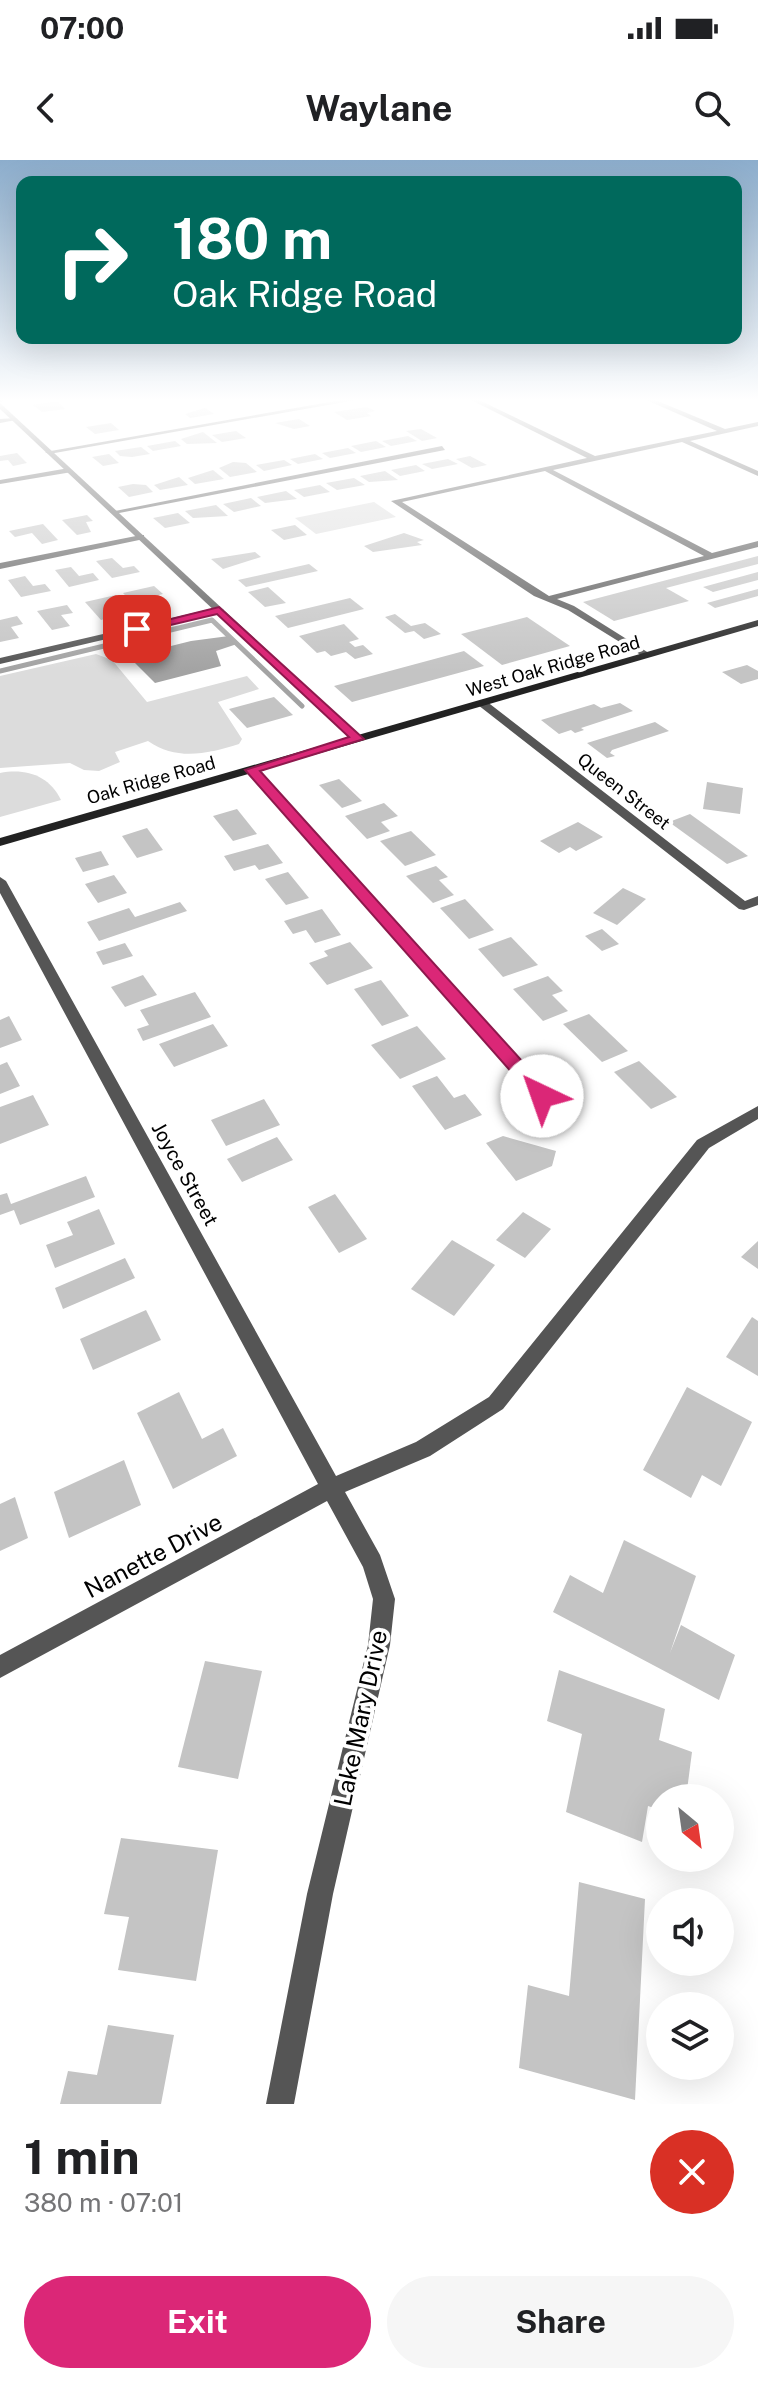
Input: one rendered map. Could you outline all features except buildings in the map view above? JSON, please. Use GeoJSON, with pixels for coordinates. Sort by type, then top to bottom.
{"type":"FeatureCollection","features":[{"type":"Feature","properties":{"kind":"main road","name":"West Oak Ridge Road"},"geometry":{"type":"LineString","coordinates":[[357,739],[758,623]]}},
{"type":"Feature","properties":{"kind":"main road","name":"Oak Ridge Road"},"geometry":{"type":"LineString","coordinates":[[0,842],[357,739]]}},
{"type":"Feature","properties":{"kind":"street"},"geometry":{"type":"LineString","coordinates":[[90,490],[357,739]]}},
{"type":"Feature","properties":{"kind":"street"},"geometry":{"type":"LineString","coordinates":[[114,512],[228,490]]}},
{"type":"Feature","properties":{"kind":"street"},"geometry":{"type":"LineString","coordinates":[[448,490],[395,501],[537,594],[550,598],[647,655]]}},
{"type":"Feature","properties":{"kind":"street"},"geometry":{"type":"LineString","coordinates":[[585,490],[711,556]]}},
{"type":"Feature","properties":{"kind":"street"},"geometry":{"type":"LineString","coordinates":[[0,566],[141,537]]}},
{"type":"Feature","properties":{"kind":"street"},"geometry":{"type":"LineString","coordinates":[[550,598],[758,544]]}},
{"type":"Feature","properties":{"kind":"street"},"geometry":{"type":"LineString","coordinates":[[0,661],[219,610]]}},
{"type":"Feature","properties":{"kind":"street","name":"Queen Street"},"geometry":{"type":"LineString","coordinates":[[482,703],[744,906],[758,900]]}},
{"type":"Feature","properties":{"kind":"street"},"geometry":{"type":"LineString","coordinates":[[251,770],[542,1096]]}},
{"type":"Feature","properties":{"kind":"street","name":"Joyce Street"},"geometry":{"type":"LineString","coordinates":[[0,881],[331,1488]]}},
{"type":"Feature","properties":{"kind":"street"},"geometry":{"type":"LineString","coordinates":[[331,1488],[423,1449],[496,1403],[703,1144],[758,1112]]}},
{"type":"Feature","properties":{"kind":"street","name":"Nanette Drive"},"geometry":{"type":"LineString","coordinates":[[0,1667],[331,1488]]}},
{"type":"Feature","properties":{"kind":"street","name":"Lake Mary Drive"},"geometry":{"type":"LineString","coordinates":[[280,2104],[320,1894],[379,1645],[384,1599],[372,1563],[331,1488]]}},
{"type":"Feature","properties":{"kind":"shaded area"},"geometry":{"type":"Polygon","coordinates":[[[374,502],[396,517],[316,534],[295,518],[374,502]]]}},
{"type":"Feature","properties":{"kind":"shaded area"},"geometry":{"type":"Polygon","coordinates":[[[229,636],[237,644],[216,651],[221,666],[155,683],[133,661],[135,655],[191,641],[229,636]]]}},
{"type":"Feature","properties":{"kind":"shaded area"},"geometry":{"type":"Polygon","coordinates":[[[96,654],[112,660],[147,702],[247,676],[259,689],[218,702],[242,739],[239,744],[192,754],[170,751],[148,741],[115,752],[120,762],[99,771],[84,770],[70,763],[0,768],[0,676],[96,654]]]}},
{"type":"Feature","properties":{"kind":"shaded area"},"geometry":{"type":"Polygon","coordinates":[[[19,772],[36,776],[50,785],[61,800],[0,817],[0,773],[19,772]]]}},
{"type":"Feature","properties":{"kind":"waterway"},"geometry":{"type":"LineString","coordinates":[[0,671],[212,620],[302,706]]}},
{"type":"Feature","properties":{"kind":"route"},"geometry":{"type":"LineString","coordinates":[[137,629],[219,610],[357,739],[251,770],[542,1096]]}}]}
